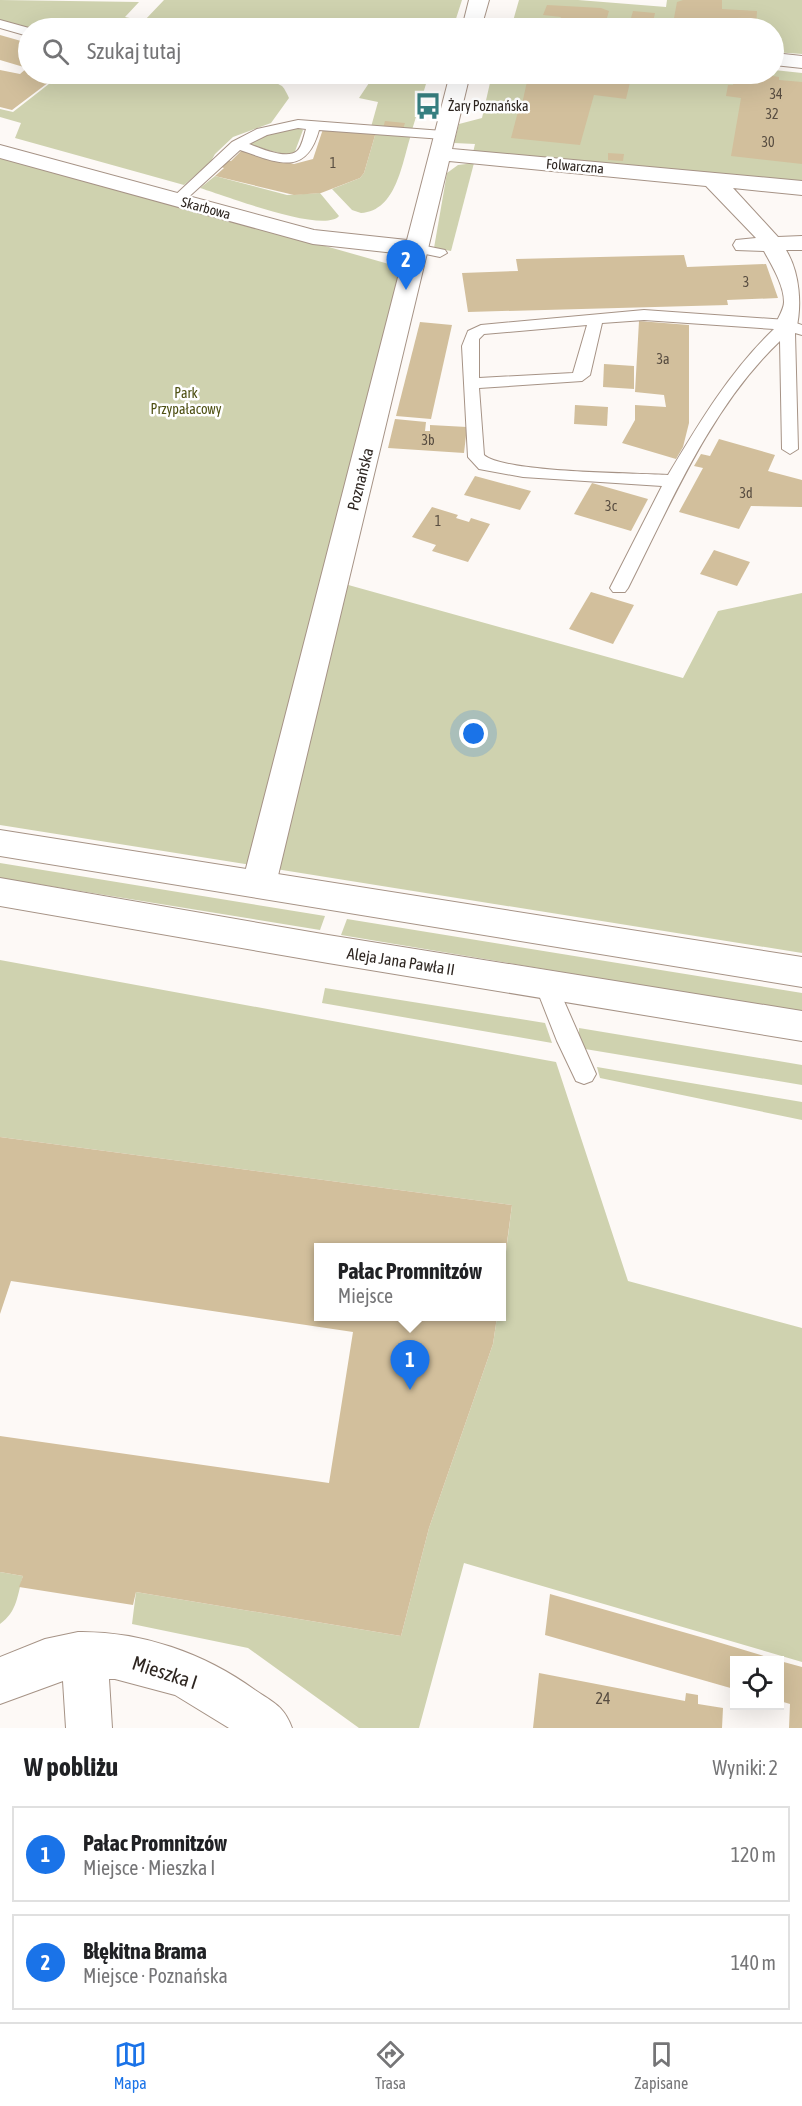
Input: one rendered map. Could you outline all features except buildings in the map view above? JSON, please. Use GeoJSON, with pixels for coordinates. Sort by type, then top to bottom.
{"type":"FeatureCollection","features":[{"type":"Feature","properties":{"kind":"street"},"geometry":{"type":"LineString","coordinates":[[474,18],[479,0]]}},
{"type":"Feature","properties":{"kind":"street"},"geometry":{"type":"LineString","coordinates":[[784,60],[802,62]]}},
{"type":"Feature","properties":{"kind":"street","name":"Poznańska"},"geometry":{"type":"LineString","coordinates":[[259,884],[428,251],[441,144],[457,84]]}},
{"type":"Feature","properties":{"kind":"street","name":"Folwarczna"},"geometry":{"type":"LineString","coordinates":[[441,144],[712,179],[802,188]]}},
{"type":"Feature","properties":{"kind":"street","name":"Skarbowa"},"geometry":{"type":"LineString","coordinates":[[0,151],[313,237],[428,251]]}},
{"type":"Feature","properties":{"kind":"street"},"geometry":{"type":"LineString","coordinates":[[0,174],[37,162]]}},
{"type":"Feature","properties":{"kind":"street"},"geometry":{"type":"LineString","coordinates":[[712,179],[753,219],[772,244],[792,284],[796,303],[795,327]]}},
{"type":"Feature","properties":{"kind":"street"},"geometry":{"type":"LineString","coordinates":[[744,245],[802,243]]}},
{"type":"Feature","properties":{"kind":"street"},"geometry":{"type":"LineString","coordinates":[[0,843],[802,972]]}},
{"type":"Feature","properties":{"kind":"street","name":"Aleja Jana Pawła II"},"geometry":{"type":"LineString","coordinates":[[0,892],[802,1026]]}},
{"type":"Feature","properties":{"kind":"street"},"geometry":{"type":"LineString","coordinates":[[84,1655],[89,1728]]}},
{"type":"Feature","properties":{"kind":"street","name":"Mieszka I"},"geometry":{"type":"LineString","coordinates":[[0,1681],[37,1665],[84,1655],[114,1657],[174,1671],[205,1684],[269,1728]]}},
{"type":"Feature","properties":{"kind":"lane"},"geometry":{"type":"LineString","coordinates":[[0,24],[18,29]]}},
{"type":"Feature","properties":{"kind":"lane"},"geometry":{"type":"LineString","coordinates":[[237,145],[285,158],[296,157],[304,153],[314,125]]}},
{"type":"Feature","properties":{"kind":"lane"},"geometry":{"type":"LineString","coordinates":[[177,200],[237,145],[247,138],[276,127],[314,125],[441,144]]}},
{"type":"Feature","properties":{"kind":"lane"},"geometry":{"type":"LineString","coordinates":[[673,481],[523,472],[485,465],[476,458],[474,447],[473,383],[468,353],[471,339],[481,330],[644,315],[795,327]]}},
{"type":"Feature","properties":{"kind":"lane"},"geometry":{"type":"LineString","coordinates":[[473,383],[576,378],[582,375],[596,318]]}},
{"type":"Feature","properties":{"kind":"lane"},"geometry":{"type":"LineString","coordinates":[[790,449],[795,327]]}},
{"type":"Feature","properties":{"kind":"lane"},"geometry":{"type":"LineString","coordinates":[[619,588],[673,481],[723,398],[760,350],[795,327]]}},
{"type":"Feature","properties":{"kind":"lane"},"geometry":{"type":"LineString","coordinates":[[546,985],[561,1019],[570,1052],[584,1074]]}},
{"type":"Feature","properties":{"kind":"green space"},"geometry":{"type":"Polygon","coordinates":[[[0,0],[139,2],[125,17],[130,18],[18,18],[18,26],[0,21],[0,0]]]}},
{"type":"Feature","properties":{"kind":"green space"},"geometry":{"type":"Polygon","coordinates":[[[164,0],[462,0],[456,18],[147,18],[164,0]]]}},
{"type":"Feature","properties":{"kind":"green space"},"geometry":{"type":"Polygon","coordinates":[[[519,0],[578,0],[666,7],[667,0],[802,0],[802,54],[784,53],[784,18],[514,18],[519,0]]]}},
{"type":"Feature","properties":{"kind":"green space"},"geometry":{"type":"Polygon","coordinates":[[[784,71],[802,73],[802,188],[472,157],[475,144],[454,143],[459,124],[482,118],[490,84],[784,84],[784,71]]]}},
{"type":"Feature","properties":{"kind":"green space"},"geometry":{"type":"Polygon","coordinates":[[[49,84],[277,84],[282,86],[289,98],[271,123],[233,137],[215,154],[210,163],[184,185],[15,138],[21,123],[0,117],[0,109],[13,112],[49,84]]]}},
{"type":"Feature","properties":{"kind":"green space"},"geometry":{"type":"Polygon","coordinates":[[[368,84],[426,84],[412,130],[371,127],[378,102],[359,98],[368,84]]]}},
{"type":"Feature","properties":{"kind":"green space"},"geometry":{"type":"Polygon","coordinates":[[[298,127],[303,130],[294,154],[283,154],[245,144],[270,133],[298,127]]]}},
{"type":"Feature","properties":{"kind":"green space"},"geometry":{"type":"Polygon","coordinates":[[[376,132],[411,135],[401,171],[390,195],[383,204],[361,213],[352,210],[332,189],[360,178],[364,173],[376,132]]]}},
{"type":"Feature","properties":{"kind":"green space","name":"Park Przypałacowy"},"geometry":{"type":"Polygon","coordinates":[[[0,154],[410,270],[334,581],[683,678],[718,611],[802,593],[802,953],[0,825],[0,154]]]}},
{"type":"Feature","properties":{"kind":"green space"},"geometry":{"type":"Polygon","coordinates":[[[474,163],[451,251],[434,248],[447,173],[458,165],[474,163]]]}},
{"type":"Feature","properties":{"kind":"green space"},"geometry":{"type":"Polygon","coordinates":[[[215,176],[287,195],[320,193],[339,216],[330,220],[294,217],[200,188],[215,176]]]}},
{"type":"Feature","properties":{"kind":"green space"},"geometry":{"type":"Polygon","coordinates":[[[0,863],[325,916],[320,930],[0,878],[0,863]]]}},
{"type":"Feature","properties":{"kind":"green space"},"geometry":{"type":"Polygon","coordinates":[[[347,919],[802,993],[802,1012],[341,935],[347,919]]]}},
{"type":"Feature","properties":{"kind":"green space"},"geometry":{"type":"Polygon","coordinates":[[[0,960],[556,1062],[628,1281],[802,1328],[802,1662],[464,1563],[419,1728],[359,1728],[248,1648],[132,1624],[136,1592],[401,1636],[429,1528],[493,1344],[496,1321],[506,1321],[506,1251],[512,1205],[0,1137],[0,960]]]}},
{"type":"Feature","properties":{"kind":"green space"},"geometry":{"type":"Polygon","coordinates":[[[325,988],[545,1023],[552,1043],[322,1003],[325,988]]]}},
{"type":"Feature","properties":{"kind":"green space"},"geometry":{"type":"Polygon","coordinates":[[[579,1028],[802,1065],[802,1085],[579,1048],[579,1028]]]}},
{"type":"Feature","properties":{"kind":"green space"},"geometry":{"type":"Polygon","coordinates":[[[597,1067],[802,1102],[802,1120],[600,1078],[597,1067]]]}},
{"type":"Feature","properties":{"kind":"green space"},"geometry":{"type":"Polygon","coordinates":[[[0,1572],[23,1576],[14,1608],[0,1624],[0,1572]]]}},
{"type":"Feature","properties":{"kind":"place","name":"Żary Poznańska"},"geometry":{"type":"Point","coordinates":[428,106]}},
{"type":"Feature","properties":{"kind":"place","name":"Błękitna Brama"},"geometry":{"type":"Point","coordinates":[406,290]}},
{"type":"Feature","properties":{"kind":"place","name":"Pałac Promnitzów"},"geometry":{"type":"Point","coordinates":[410,1390]}}]}
